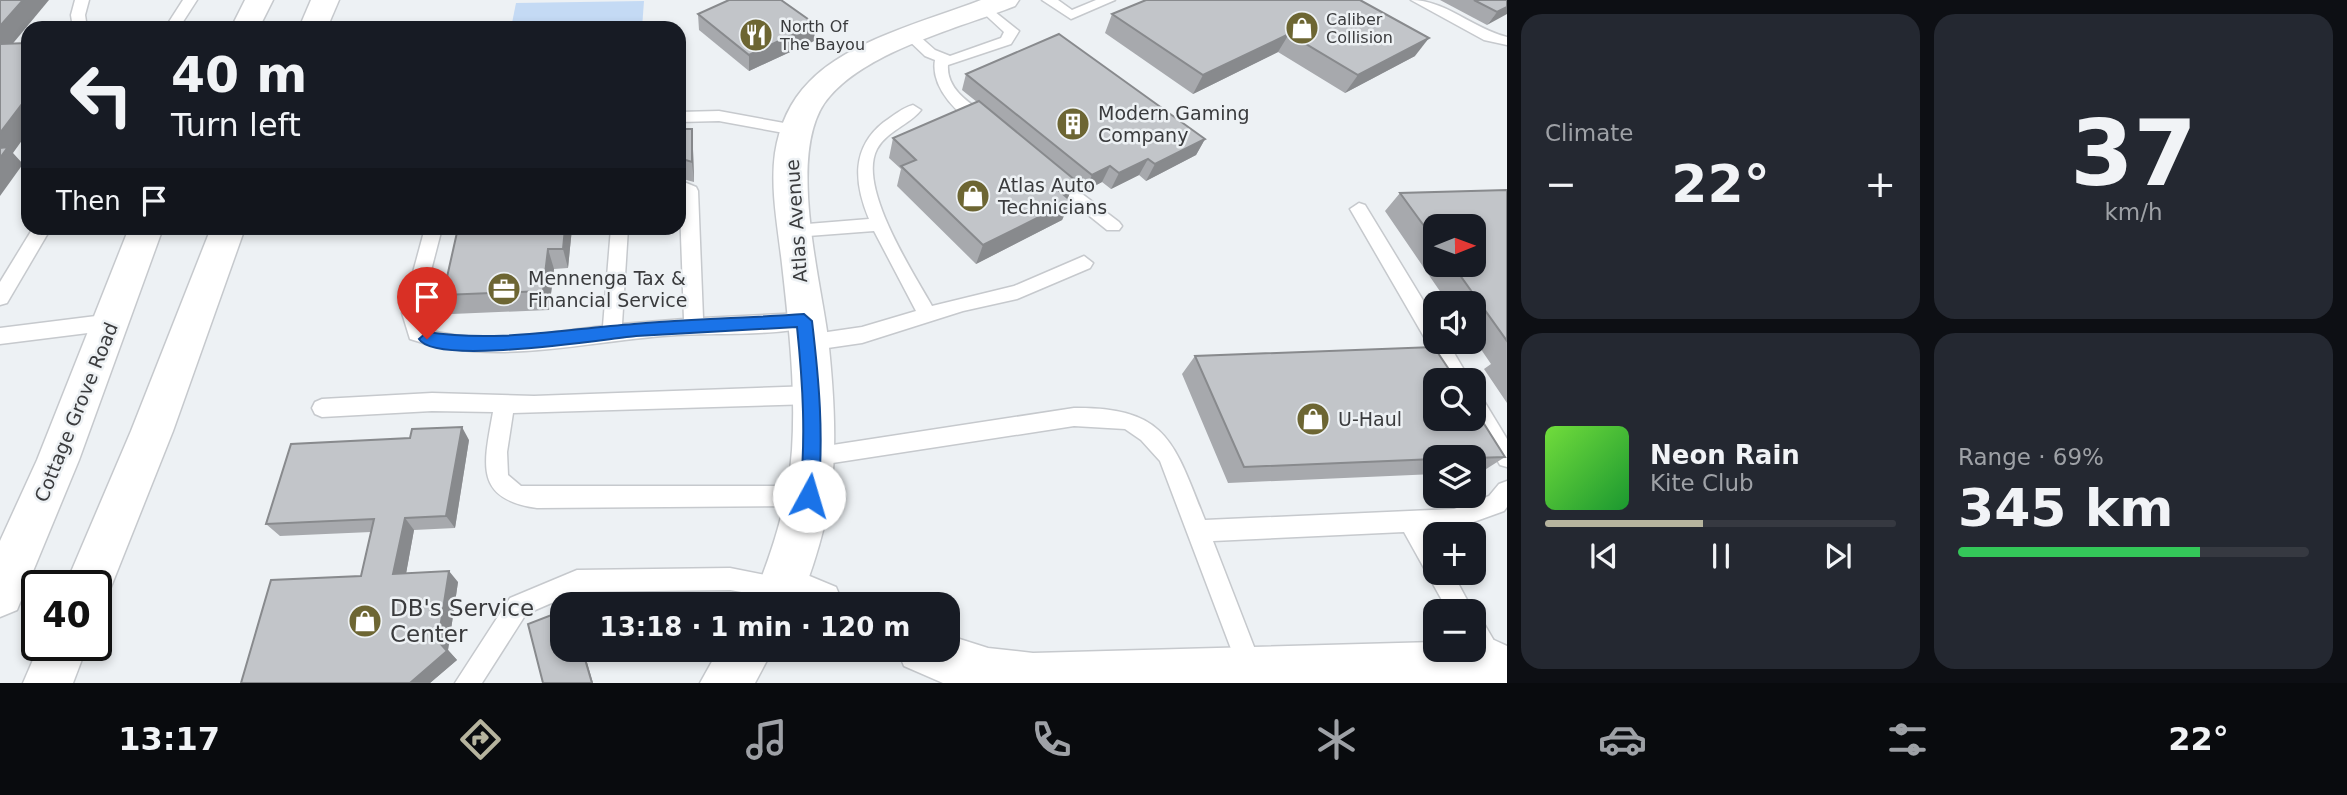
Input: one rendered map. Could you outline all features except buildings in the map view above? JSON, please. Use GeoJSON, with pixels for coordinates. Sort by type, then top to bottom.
{"type":"FeatureCollection","features":[{"type":"Feature","properties":{"kind":"street"},"geometry":{"type":"LineString","coordinates":[[248,21],[259,0]]}},
{"type":"Feature","properties":{"kind":"street"},"geometry":{"type":"LineString","coordinates":[[316,21],[325,0]]}},
{"type":"Feature","properties":{"kind":"street","name":"Atlas Avenue"},"geometry":{"type":"LineString","coordinates":[[793,592],[813,457],[813,395],[789,154],[795,130],[808,101],[838,70],[995,4]]}},
{"type":"Feature","properties":{"kind":"street","name":"Cottage Grove Road"},"geometry":{"type":"LineString","coordinates":[[0,594],[58,460],[143,235]]}},
{"type":"Feature","properties":{"kind":"street"},"geometry":{"type":"LineString","coordinates":[[95,570],[152,431],[225,235]]}},
{"type":"Feature","properties":{"kind":"street"},"geometry":{"type":"LineString","coordinates":[[949,667],[993,676],[1033,678],[1190,678],[1251,670],[1491,655]]}},
{"type":"Feature","properties":{"kind":"street"},"geometry":{"type":"LineString","coordinates":[[48,683],[57,661]]}},
{"type":"Feature","properties":{"kind":"street"},"geometry":{"type":"LineString","coordinates":[[725,683],[740,662]]}},
{"type":"Feature","properties":{"kind":"lane"},"geometry":{"type":"LineString","coordinates":[[79,21],[82,0]]}},
{"type":"Feature","properties":{"kind":"lane"},"geometry":{"type":"LineString","coordinates":[[176,21],[190,0]]}},
{"type":"Feature","properties":{"kind":"lane"},"geometry":{"type":"LineString","coordinates":[[1049,0],[1070,15],[1108,0]]}},
{"type":"Feature","properties":{"kind":"lane"},"geometry":{"type":"LineString","coordinates":[[1418,0],[1489,37],[1507,41]]}},
{"type":"Feature","properties":{"kind":"lane"},"geometry":{"type":"LineString","coordinates":[[912,37],[942,59],[959,60],[1006,41],[1011,36],[1009,26],[995,4]]}},
{"type":"Feature","properties":{"kind":"lane"},"geometry":{"type":"LineString","coordinates":[[942,59],[939,68],[945,87],[998,133]]}},
{"type":"Feature","properties":{"kind":"lane"},"geometry":{"type":"LineString","coordinates":[[914,110],[891,124],[868,152],[869,186],[882,224],[927,315]]}},
{"type":"Feature","properties":{"kind":"lane"},"geometry":{"type":"LineString","coordinates":[[686,117],[719,116],[795,130]]}},
{"type":"Feature","properties":{"kind":"lane"},"geometry":{"type":"LineString","coordinates":[[1038,166],[1113,226]]}},
{"type":"Feature","properties":{"kind":"lane"},"geometry":{"type":"LineString","coordinates":[[686,189],[690,191],[694,327]]}},
{"type":"Feature","properties":{"kind":"lane"},"geometry":{"type":"LineString","coordinates":[[1359,209],[1423,317]]}},
{"type":"Feature","properties":{"kind":"lane"},"geometry":{"type":"LineString","coordinates":[[795,232],[882,224]]}},
{"type":"Feature","properties":{"kind":"lane"},"geometry":{"type":"LineString","coordinates":[[0,298],[38,235]]}},
{"type":"Feature","properties":{"kind":"lane"},"geometry":{"type":"LineString","coordinates":[[431,235],[411,313],[417,334],[460,344],[531,343],[694,327],[862,335],[1017,292],[1084,263]]}},
{"type":"Feature","properties":{"kind":"lane"},"geometry":{"type":"LineString","coordinates":[[612,333],[619,235]]}},
{"type":"Feature","properties":{"kind":"lane"},"geometry":{"type":"LineString","coordinates":[[0,336],[112,322]]}},
{"type":"Feature","properties":{"kind":"lane"},"geometry":{"type":"LineString","coordinates":[[322,408],[432,402],[505,403],[813,395]]}},
{"type":"Feature","properties":{"kind":"lane"},"geometry":{"type":"LineString","coordinates":[[505,403],[496,471],[502,489],[510,495],[529,498],[809,496]]}},
{"type":"Feature","properties":{"kind":"lane"},"geometry":{"type":"LineString","coordinates":[[813,457],[876,450],[1030,421],[1074,416],[1118,419],[1150,432],[1168,456],[1251,670]]}},
{"type":"Feature","properties":{"kind":"lane"},"geometry":{"type":"LineString","coordinates":[[1486,422],[1507,458]]}},
{"type":"Feature","properties":{"kind":"lane"},"geometry":{"type":"LineString","coordinates":[[1197,531],[1454,519],[1496,504],[1507,491]]}},
{"type":"Feature","properties":{"kind":"lane"},"geometry":{"type":"LineString","coordinates":[[1411,522],[1423,544]]}},
{"type":"Feature","properties":{"kind":"lane"},"geometry":{"type":"LineString","coordinates":[[551,592],[577,581],[730,579],[770,592]]}},
{"type":"Feature","properties":{"kind":"lane"},"geometry":{"type":"LineString","coordinates":[[467,683],[518,606],[550,592]]}},
{"type":"Feature","properties":{"kind":"shaded area"},"geometry":{"type":"Polygon","coordinates":[[[644,1],[643,21],[512,21],[516,3],[644,1]]]}},
{"type":"Feature","properties":{"kind":"place","name":"Caliber Collision"},"geometry":{"type":"Point","coordinates":[1302,28]}},
{"type":"Feature","properties":{"kind":"place","name":"North Of The Bayou"},"geometry":{"type":"Point","coordinates":[756,35]}},
{"type":"Feature","properties":{"kind":"place","name":"Modern Gaming Company"},"geometry":{"type":"Point","coordinates":[1073,124]}},
{"type":"Feature","properties":{"kind":"place","name":"Atlas Auto Technicians"},"geometry":{"type":"Point","coordinates":[973,196]}},
{"type":"Feature","properties":{"kind":"place","name":"Mennenga Tax & Financial Service"},"geometry":{"type":"Point","coordinates":[504,289]}},
{"type":"Feature","properties":{"kind":"place","name":"U-Haul"},"geometry":{"type":"Point","coordinates":[1313,419]}},
{"type":"Feature","properties":{"kind":"place","name":"DB's Service Center"},"geometry":{"type":"Point","coordinates":[365,621]}},
{"type":"Feature","properties":{"kind":"route"},"geometry":{"type":"LineString","coordinates":[[427,339],[460,344],[531,343],[632,330],[804,321],[813,400],[814,448],[809,496]]}}]}
